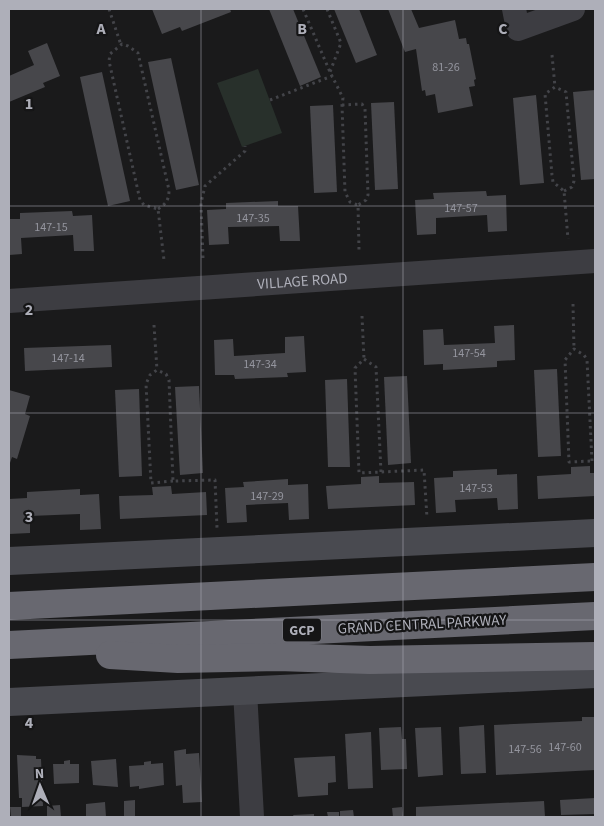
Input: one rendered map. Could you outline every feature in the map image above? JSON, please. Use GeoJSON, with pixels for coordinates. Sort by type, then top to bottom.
{"type":"FeatureCollection","features":[{"type":"Feature","properties":{"kind":"highway"},"geometry":{"type":"LineString","coordinates":[[9,606],[595,577]]}},
{"type":"Feature","properties":{"kind":"highway","name":"GRAND CENTRAL PARKWAY"},"geometry":{"type":"LineString","coordinates":[[9,644],[595,616]]}},
{"type":"Feature","properties":{"kind":"highway"},"geometry":{"type":"LineString","coordinates":[[9,650],[178,659],[278,656],[370,660],[595,656]]}},
{"type":"Feature","properties":{"kind":"main road"},"geometry":{"type":"LineString","coordinates":[[9,561],[595,533]]}},
{"type":"Feature","properties":{"kind":"main road"},"geometry":{"type":"LineString","coordinates":[[9,702],[595,674]]}},
{"type":"Feature","properties":{"kind":"street"},"geometry":{"type":"LineString","coordinates":[[516,19],[573,9]]}},
{"type":"Feature","properties":{"kind":"street","name":"VILLAGE ROAD"},"geometry":{"type":"LineString","coordinates":[[9,301],[595,261]]}},
{"type":"Feature","properties":{"kind":"street"},"geometry":{"type":"LineString","coordinates":[[245,691],[252,817]]}},
{"type":"Feature","properties":{"kind":"path"},"geometry":{"type":"LineString","coordinates":[[109,9],[121,45]]}},
{"type":"Feature","properties":{"kind":"path"},"geometry":{"type":"LineString","coordinates":[[303,9],[343,98],[346,192],[350,202],[358,205]]}},
{"type":"Feature","properties":{"kind":"path"},"geometry":{"type":"LineString","coordinates":[[270,100],[331,74],[341,43],[327,9]]}},
{"type":"Feature","properties":{"kind":"path"},"geometry":{"type":"LineString","coordinates":[[121,45],[128,46],[138,53],[168,190],[169,198],[165,205],[158,209],[144,205],[140,200],[109,61],[110,54],[121,45]]}},
{"type":"Feature","properties":{"kind":"path"},"geometry":{"type":"LineString","coordinates":[[552,55],[555,88]]}},
{"type":"Feature","properties":{"kind":"path"},"geometry":{"type":"LineString","coordinates":[[555,88],[545,94],[553,182],[564,191],[568,239]]}},
{"type":"Feature","properties":{"kind":"path"},"geometry":{"type":"LineString","coordinates":[[555,88],[566,92],[574,181],[572,187],[564,191]]}},
{"type":"Feature","properties":{"kind":"path"},"geometry":{"type":"LineString","coordinates":[[342,105],[362,104],[364,109],[368,196],[366,200],[358,205]]}},
{"type":"Feature","properties":{"kind":"path"},"geometry":{"type":"LineString","coordinates":[[203,258],[201,203],[205,186],[245,151],[245,146]]}},
{"type":"Feature","properties":{"kind":"path"},"geometry":{"type":"LineString","coordinates":[[358,205],[359,250]]}},
{"type":"Feature","properties":{"kind":"path"},"geometry":{"type":"LineString","coordinates":[[158,209],[164,260]]}},
{"type":"Feature","properties":{"kind":"path"},"geometry":{"type":"LineString","coordinates":[[573,304],[574,350],[565,360],[569,462],[593,461],[587,360],[584,355],[574,350]]}},
{"type":"Feature","properties":{"kind":"path"},"geometry":{"type":"LineString","coordinates":[[362,316],[364,359],[355,368],[360,473],[424,470],[427,519]]}},
{"type":"Feature","properties":{"kind":"path"},"geometry":{"type":"LineString","coordinates":[[154,325],[157,370]]}},
{"type":"Feature","properties":{"kind":"path"},"geometry":{"type":"LineString","coordinates":[[364,359],[376,367],[381,472]]}},
{"type":"Feature","properties":{"kind":"path"},"geometry":{"type":"LineString","coordinates":[[157,370],[166,374],[169,380],[173,481]]}},
{"type":"Feature","properties":{"kind":"path"},"geometry":{"type":"LineString","coordinates":[[157,370],[150,375],[146,384],[151,482],[215,480],[217,529]]}},
{"type":"Feature","properties":{"kind":"shaded area"},"geometry":{"type":"Polygon","coordinates":[[[258,69],[282,133],[242,147],[217,83],[258,69]]]}},
{"type":"Feature","properties":{"kind":"building"},"geometry":{"type":"Polygon","coordinates":[[[152,9],[230,9],[231,12],[182,31],[180,27],[162,34],[152,9]]]}},
{"type":"Feature","properties":{"kind":"building"},"geometry":{"type":"Polygon","coordinates":[[[269,9],[293,9],[321,77],[300,86],[269,9]]]}},
{"type":"Feature","properties":{"kind":"building"},"geometry":{"type":"Polygon","coordinates":[[[334,9],[359,9],[377,55],[356,63],[334,9]]]}},
{"type":"Feature","properties":{"kind":"building"},"geometry":{"type":"Polygon","coordinates":[[[388,9],[411,9],[419,28],[455,20],[459,39],[466,38],[467,44],[469,44],[476,79],[474,80],[475,86],[469,87],[473,106],[438,113],[435,94],[426,96],[425,90],[422,91],[416,49],[405,52],[388,9]]]}},
{"type":"Feature","properties":{"kind":"building"},"geometry":{"type":"Polygon","coordinates":[[[47,43],[60,76],[43,83],[45,87],[9,102],[9,76],[34,65],[28,51],[47,43]]]}},
{"type":"Feature","properties":{"kind":"building"},"geometry":{"type":"Polygon","coordinates":[[[171,58],[199,185],[176,190],[148,62],[171,58]]]}},
{"type":"Feature","properties":{"kind":"building"},"geometry":{"type":"Polygon","coordinates":[[[102,72],[130,201],[108,206],[80,77],[102,72]]]}},
{"type":"Feature","properties":{"kind":"building"},"geometry":{"type":"Polygon","coordinates":[[[595,90],[595,179],[581,180],[573,92],[595,90]]]}},
{"type":"Feature","properties":{"kind":"building"},"geometry":{"type":"Polygon","coordinates":[[[536,95],[544,183],[520,185],[513,98],[536,95]]]}},
{"type":"Feature","properties":{"kind":"building"},"geometry":{"type":"Polygon","coordinates":[[[394,102],[398,189],[375,190],[371,103],[394,102]]]}},
{"type":"Feature","properties":{"kind":"building"},"geometry":{"type":"Polygon","coordinates":[[[333,105],[337,192],[314,193],[310,106],[333,105]]]}},
{"type":"Feature","properties":{"kind":"building"},"geometry":{"type":"Polygon","coordinates":[[[486,191],[487,196],[506,195],[507,231],[488,232],[487,215],[436,218],[436,234],[417,235],[415,200],[434,199],[433,193],[486,191]]]}},
{"type":"Feature","properties":{"kind":"building"},"geometry":{"type":"Polygon","coordinates":[[[278,201],[278,206],[298,206],[300,241],[280,241],[279,226],[228,227],[229,244],[209,245],[207,210],[226,209],[226,203],[278,201]]]}},
{"type":"Feature","properties":{"kind":"building"},"geometry":{"type":"Polygon","coordinates":[[[72,211],[73,216],[92,215],[94,251],[74,251],[73,235],[21,238],[22,254],[9,255],[9,219],[20,219],[20,213],[72,211]]]}},
{"type":"Feature","properties":{"kind":"building"},"geometry":{"type":"Polygon","coordinates":[[[514,325],[515,360],[497,361],[497,367],[443,370],[443,364],[424,365],[423,330],[443,329],[444,345],[495,343],[494,326],[514,325]]]}},
{"type":"Feature","properties":{"kind":"building"},"geometry":{"type":"Polygon","coordinates":[[[304,336],[306,372],[287,373],[288,377],[235,379],[234,375],[215,375],[214,340],[233,339],[234,356],[285,353],[285,337],[304,336]]]}},
{"type":"Feature","properties":{"kind":"building"},"geometry":{"type":"Polygon","coordinates":[[[111,345],[112,367],[25,371],[24,348],[111,345]]]}},
{"type":"Feature","properties":{"kind":"building"},"geometry":{"type":"Polygon","coordinates":[[[557,369],[561,456],[538,457],[534,370],[557,369]]]}},
{"type":"Feature","properties":{"kind":"building"},"geometry":{"type":"Polygon","coordinates":[[[407,376],[411,463],[388,465],[384,377],[407,376]]]}},
{"type":"Feature","properties":{"kind":"building"},"geometry":{"type":"Polygon","coordinates":[[[347,379],[350,467],[328,467],[325,380],[347,379]]]}},
{"type":"Feature","properties":{"kind":"building"},"geometry":{"type":"Polygon","coordinates":[[[199,386],[203,473],[180,475],[175,387],[199,386]]]}},
{"type":"Feature","properties":{"kind":"building"},"geometry":{"type":"Polygon","coordinates":[[[139,389],[142,476],[119,477],[115,390],[139,389]]]}},
{"type":"Feature","properties":{"kind":"building"},"geometry":{"type":"Polygon","coordinates":[[[9,390],[30,396],[25,414],[30,416],[17,459],[12,457],[9,466],[9,390]]]}},
{"type":"Feature","properties":{"kind":"building"},"geometry":{"type":"Polygon","coordinates":[[[590,466],[590,473],[595,473],[595,496],[538,499],[537,476],[571,474],[571,467],[590,466]]]}},
{"type":"Feature","properties":{"kind":"building"},"geometry":{"type":"Polygon","coordinates":[[[497,469],[497,475],[517,474],[518,509],[498,510],[497,498],[455,500],[456,512],[436,513],[434,478],[453,477],[453,471],[497,469]]]}},
{"type":"Feature","properties":{"kind":"building"},"geometry":{"type":"Polygon","coordinates":[[[379,476],[379,483],[414,482],[415,505],[328,509],[326,486],[361,484],[361,477],[379,476]]]}},
{"type":"Feature","properties":{"kind":"building"},"geometry":{"type":"Polygon","coordinates":[[[288,479],[288,485],[308,484],[309,519],[289,520],[288,503],[246,505],[247,522],[227,523],[225,488],[244,487],[243,482],[288,479]]]}},
{"type":"Feature","properties":{"kind":"building"},"geometry":{"type":"Polygon","coordinates":[[[171,486],[172,494],[206,492],[207,515],[120,519],[119,496],[153,495],[152,487],[171,486]]]}},
{"type":"Feature","properties":{"kind":"building"},"geometry":{"type":"Polygon","coordinates":[[[80,489],[80,495],[99,494],[101,529],[80,530],[80,514],[30,516],[30,533],[9,534],[9,499],[27,498],[27,492],[80,489]]]}},
{"type":"Feature","properties":{"kind":"building"},"geometry":{"type":"Polygon","coordinates":[[[582,717],[594,717],[595,770],[496,775],[494,725],[582,721],[582,717]]]}},
{"type":"Feature","properties":{"kind":"building"},"geometry":{"type":"Polygon","coordinates":[[[484,725],[486,773],[461,774],[459,727],[484,725]]]}},
{"type":"Feature","properties":{"kind":"building"},"geometry":{"type":"Polygon","coordinates":[[[401,727],[402,739],[406,739],[407,769],[381,770],[379,728],[401,727]]]}},
{"type":"Feature","properties":{"kind":"building"},"geometry":{"type":"Polygon","coordinates":[[[441,727],[443,775],[418,777],[415,728],[441,727]]]}},
{"type":"Feature","properties":{"kind":"building"},"geometry":{"type":"Polygon","coordinates":[[[371,732],[373,788],[348,789],[345,734],[371,732]]]}},
{"type":"Feature","properties":{"kind":"building"},"geometry":{"type":"Polygon","coordinates":[[[186,749],[186,754],[199,753],[202,802],[183,803],[182,785],[176,786],[174,751],[186,749]]]}},
{"type":"Feature","properties":{"kind":"building"},"geometry":{"type":"Polygon","coordinates":[[[17,755],[36,756],[36,759],[41,759],[43,806],[22,807],[22,798],[19,798],[17,755]]]}},
{"type":"Feature","properties":{"kind":"building"},"geometry":{"type":"Polygon","coordinates":[[[335,756],[336,782],[328,783],[328,795],[298,797],[294,758],[335,756]]]}},
{"type":"Feature","properties":{"kind":"building"},"geometry":{"type":"Polygon","coordinates":[[[116,759],[118,787],[93,785],[91,761],[116,759]]]}},
{"type":"Feature","properties":{"kind":"building"},"geometry":{"type":"Polygon","coordinates":[[[70,760],[70,764],[79,764],[79,783],[54,784],[53,764],[64,764],[64,761],[70,760]]]}},
{"type":"Feature","properties":{"kind":"building"},"geometry":{"type":"Polygon","coordinates":[[[151,761],[151,764],[163,763],[164,785],[139,789],[139,786],[130,787],[129,766],[144,765],[144,762],[151,761]]]}},
{"type":"Feature","properties":{"kind":"building"},"geometry":{"type":"Polygon","coordinates":[[[595,798],[595,814],[561,815],[560,800],[595,798]]]}},
{"type":"Feature","properties":{"kind":"building"},"geometry":{"type":"Polygon","coordinates":[[[135,800],[135,817],[124,817],[124,801],[135,800]]]}},
{"type":"Feature","properties":{"kind":"building"},"geometry":{"type":"Polygon","coordinates":[[[544,801],[545,817],[416,817],[416,807],[544,801]]]}},
{"type":"Feature","properties":{"kind":"building"},"geometry":{"type":"Polygon","coordinates":[[[105,802],[106,817],[86,817],[86,804],[105,802]]]}},
{"type":"Feature","properties":{"kind":"building"},"geometry":{"type":"Polygon","coordinates":[[[60,805],[61,817],[47,817],[47,806],[60,805]]]}},
{"type":"Feature","properties":{"kind":"building"},"geometry":{"type":"Polygon","coordinates":[[[10,807],[21,807],[21,817],[11,817],[10,807]]]}},
{"type":"Feature","properties":{"kind":"building"},"geometry":{"type":"Polygon","coordinates":[[[402,807],[403,817],[393,817],[392,808],[402,807]]]}},
{"type":"Feature","properties":{"kind":"building"},"geometry":{"type":"Polygon","coordinates":[[[353,810],[354,817],[340,817],[340,811],[353,810]]]}},
{"type":"Feature","properties":{"kind":"building"},"geometry":{"type":"Polygon","coordinates":[[[327,812],[339,812],[339,817],[328,817],[327,812]]]}},
{"type":"Feature","properties":{"kind":"building"},"geometry":{"type":"Polygon","coordinates":[[[314,814],[314,817],[294,817],[293,815],[314,814]]]}}]}
